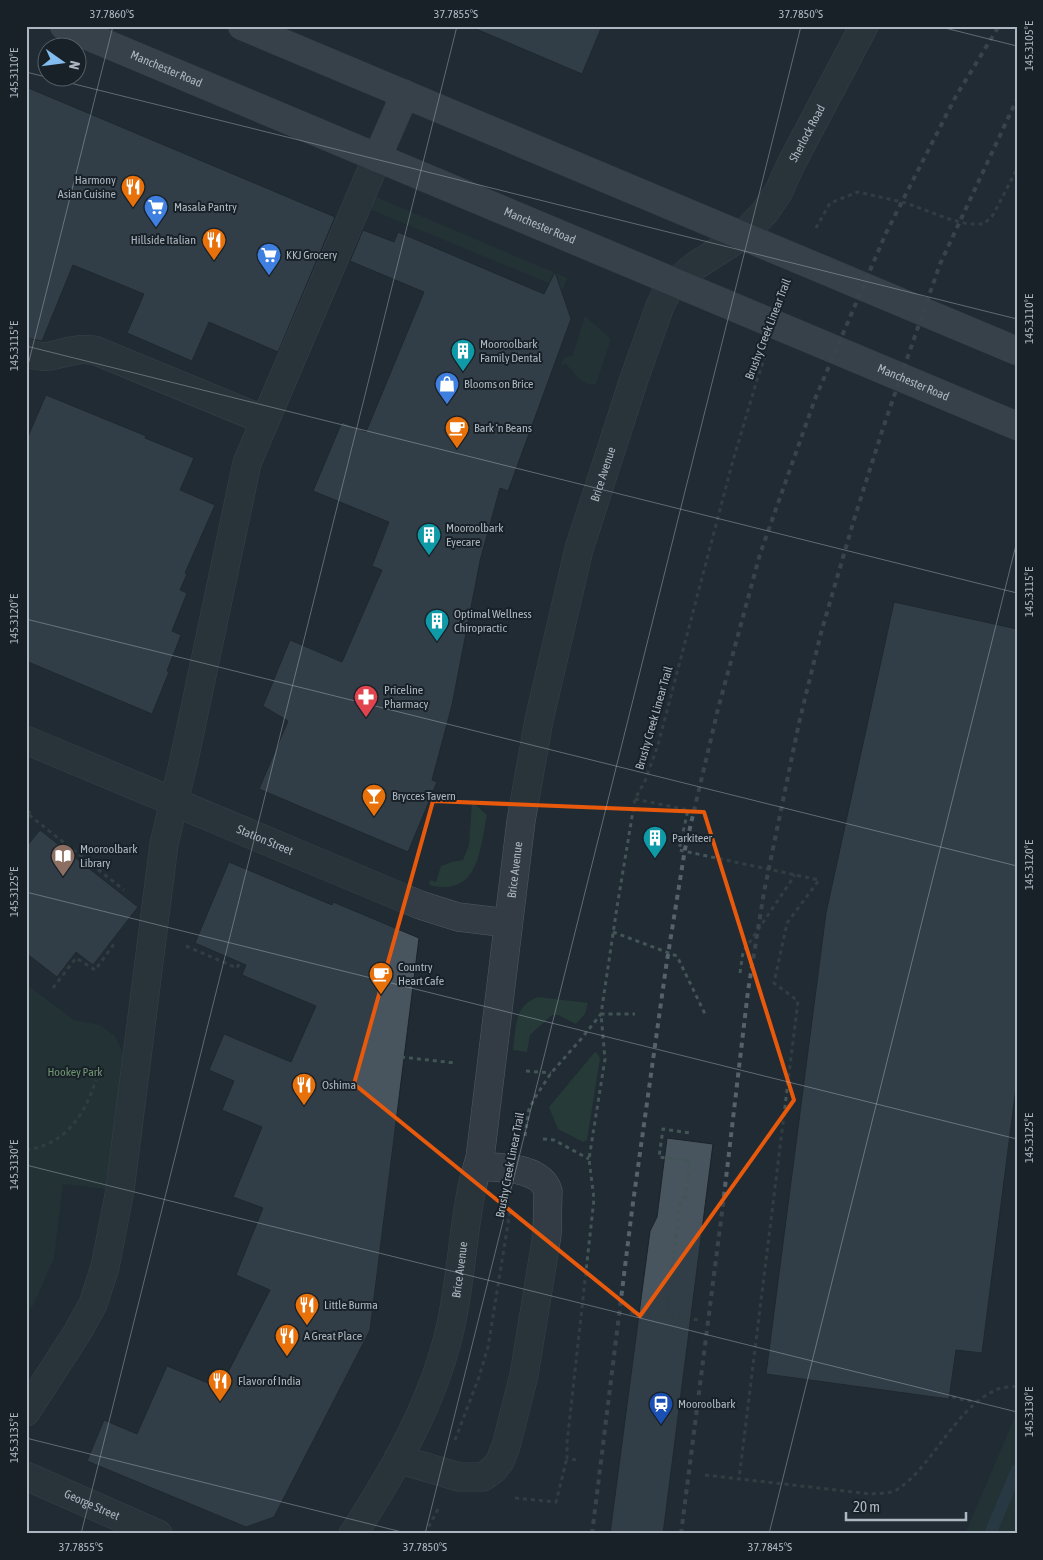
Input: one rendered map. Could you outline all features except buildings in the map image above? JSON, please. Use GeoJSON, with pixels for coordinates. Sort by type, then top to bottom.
{"type":"FeatureCollection","features":[{"type":"Feature","properties":{"kind":"main road","name":"Manchester Road"},"geometry":{"type":"LineString","coordinates":[[64,26],[1017,426]]}},
{"type":"Feature","properties":{"kind":"main road"},"geometry":{"type":"LineString","coordinates":[[242,26],[1017,351]]}},
{"type":"Feature","properties":{"kind":"main road"},"geometry":{"type":"LineString","coordinates":[[376,158],[405,94]]}},
{"type":"Feature","properties":{"kind":"street","name":"Sherlock Road"},"geometry":{"type":"LineString","coordinates":[[742,236],[765,212],[779,191],[790,166],[864,26]]}},
{"type":"Feature","properties":{"kind":"street"},"geometry":{"type":"LineString","coordinates":[[26,1412],[77,1333],[93,1304],[105,1267],[120,1190],[164,844],[184,760],[247,463],[376,158]]}},
{"type":"Feature","properties":{"kind":"street","name":"Brice Avenue"},"geometry":{"type":"LineString","coordinates":[[353,1534],[398,1459],[421,1412],[437,1374],[450,1330],[470,1195],[478,1166],[521,821],[538,729],[579,549],[598,486],[655,318],[664,298],[676,282],[695,266],[742,236]]}},
{"type":"Feature","properties":{"kind":"street"},"geometry":{"type":"LineString","coordinates":[[26,353],[40,357],[56,356],[78,350],[94,350],[264,420]]}},
{"type":"Feature","properties":{"kind":"street","name":"Station Street"},"geometry":{"type":"LineString","coordinates":[[26,740],[443,913],[477,921],[508,923]]}},
{"type":"Feature","properties":{"kind":"street"},"geometry":{"type":"LineString","coordinates":[[398,1459],[459,1476],[478,1478],[483,1477],[494,1469],[500,1461],[506,1446],[524,1375],[547,1235],[549,1203],[546,1185],[540,1177],[518,1171],[478,1166]]}},
{"type":"Feature","properties":{"kind":"street","name":"George Street"},"geometry":{"type":"LineString","coordinates":[[26,1476],[158,1534]]}},
{"type":"Feature","properties":{"kind":"path"},"geometry":{"type":"LineString","coordinates":[[803,262],[817,227],[830,203],[858,192],[906,203],[968,224],[984,224],[993,214],[1017,169]]}},
{"type":"Feature","properties":{"kind":"path","name":"Brushy Creek Linear Trail"},"geometry":{"type":"LineString","coordinates":[[589,1159],[554,1140],[525,1137],[529,1109],[551,1074],[601,1014],[635,799],[645,781],[658,745],[732,464],[757,380],[777,325]]}},
{"type":"Feature","properties":{"kind":"path"},"geometry":{"type":"LineString","coordinates":[[635,799],[688,810],[680,850],[819,880],[787,923],[774,983],[798,1001],[740,1479]]}},
{"type":"Feature","properties":{"kind":"path"},"geometry":{"type":"LineString","coordinates":[[26,821],[30,813],[128,894]]}},
{"type":"Feature","properties":{"kind":"path"},"geometry":{"type":"LineString","coordinates":[[740,973],[743,952],[795,875]]}},
{"type":"Feature","properties":{"kind":"path"},"geometry":{"type":"LineString","coordinates":[[153,931],[237,968],[240,962]]}},
{"type":"Feature","properties":{"kind":"path"},"geometry":{"type":"LineString","coordinates":[[613,932],[677,956],[705,1014]]}},
{"type":"Feature","properties":{"kind":"path"},"geometry":{"type":"LineString","coordinates":[[53,988],[76,958],[95,970],[116,942]]}},
{"type":"Feature","properties":{"kind":"path"},"geometry":{"type":"LineString","coordinates":[[576,1460],[567,1458],[567,1443],[594,1199],[589,1159],[606,1059],[601,1014],[635,1014]]}},
{"type":"Feature","properties":{"kind":"path"},"geometry":{"type":"LineString","coordinates":[[26,1150],[56,1140],[74,1125],[89,1101],[97,1078]]}},
{"type":"Feature","properties":{"kind":"path"},"geometry":{"type":"LineString","coordinates":[[666,1317],[690,1161],[659,1157],[663,1129],[690,1133]]}},
{"type":"Feature","properties":{"kind":"path","name":"Brushy Creek Linear Trail"},"geometry":{"type":"LineString","coordinates":[[425,1534],[441,1503],[455,1440],[479,1377],[488,1347],[518,1171]]}},
{"type":"Feature","properties":{"kind":"path"},"geometry":{"type":"LineString","coordinates":[[630,1313],[699,1320]]}},
{"type":"Feature","properties":{"kind":"path"},"geometry":{"type":"LineString","coordinates":[[927,1366],[939,1386],[946,1393],[968,1401],[977,1402]]}},
{"type":"Feature","properties":{"kind":"path"},"geometry":{"type":"LineString","coordinates":[[705,1475],[871,1494],[896,1491],[918,1470],[977,1402],[999,1389],[1017,1386]]}},
{"type":"Feature","properties":{"kind":"highlighted area"},"geometry":{"type":"Polygon","coordinates":[[[433,801],[704,812],[794,1100],[640,1316],[354,1084],[433,801]]]}},
{"type":"Feature","properties":{"kind":"green space"},"geometry":{"type":"Polygon","coordinates":[[[376,197],[567,278],[563,289],[369,209],[376,197]]]}},
{"type":"Feature","properties":{"kind":"green space"},"geometry":{"type":"Polygon","coordinates":[[[585,316],[611,339],[596,384],[592,385],[580,379],[566,364],[561,366],[563,358],[573,355],[585,316]]]}},
{"type":"Feature","properties":{"kind":"green space"},"geometry":{"type":"Polygon","coordinates":[[[472,802],[487,815],[479,856],[474,868],[467,878],[458,884],[446,887],[429,885],[430,880],[436,882],[441,866],[463,860],[469,845],[472,802]]]}},
{"type":"Feature","properties":{"kind":"green space","name":"Hookey Park"},"geometry":{"type":"Polygon","coordinates":[[[26,984],[74,1020],[100,1025],[115,1036],[122,1051],[124,1067],[108,1189],[63,1184],[54,1258],[34,1304],[26,1315],[26,984]]]}},
{"type":"Feature","properties":{"kind":"green space"},"geometry":{"type":"Polygon","coordinates":[[[538,997],[588,1003],[585,1014],[576,1024],[558,1015],[552,1015],[530,1035],[527,1052],[513,1050],[520,1011],[530,1001],[538,997]]]}},
{"type":"Feature","properties":{"kind":"green space"},"geometry":{"type":"Polygon","coordinates":[[[596,1052],[600,1058],[587,1140],[583,1142],[558,1129],[549,1107],[596,1052]]]}},
{"type":"Feature","properties":{"kind":"green space"},"geometry":{"type":"Polygon","coordinates":[[[1017,1412],[1017,1534],[965,1534],[1017,1412]]]}},
{"type":"Feature","properties":{"kind":"waterway"},"geometry":{"type":"LineString","coordinates":[[990,1534],[1017,1470]]}},
{"type":"Feature","properties":{"kind":"railway"},"geometry":{"type":"LineString","coordinates":[[592,1534],[632,1210],[666,967],[685,849],[718,709],[760,554],[815,399],[886,233],[956,96],[999,26]]}},
{"type":"Feature","properties":{"kind":"railway"},"geometry":{"type":"LineString","coordinates":[[681,1534],[748,991],[764,892],[799,723],[821,633],[853,523],[883,428],[940,264],[1017,99]]}},
{"type":"Feature","properties":{"kind":"place","name":"Harmony Asian Cuisine"},"geometry":{"type":"Point","coordinates":[133,208]}},
{"type":"Feature","properties":{"kind":"place","name":"Masala Pantry"},"geometry":{"type":"Point","coordinates":[156,228]}},
{"type":"Feature","properties":{"kind":"place","name":"Hillside Italian"},"geometry":{"type":"Point","coordinates":[214,261]}},
{"type":"Feature","properties":{"kind":"place","name":"KKJ Grocery"},"geometry":{"type":"Point","coordinates":[269,276]}},
{"type":"Feature","properties":{"kind":"place","name":"Mooroolbark Family Dental"},"geometry":{"type":"Point","coordinates":[463,372]}},
{"type":"Feature","properties":{"kind":"place","name":"Blooms on Brice"},"geometry":{"type":"Point","coordinates":[447,405]}},
{"type":"Feature","properties":{"kind":"place","name":"Bark 'n Beans"},"geometry":{"type":"Point","coordinates":[457,449]}},
{"type":"Feature","properties":{"kind":"place","name":"Mooroolbark Eyecare"},"geometry":{"type":"Point","coordinates":[429,556]}},
{"type":"Feature","properties":{"kind":"place","name":"Optimal Wellness Chiropractic"},"geometry":{"type":"Point","coordinates":[437,642]}},
{"type":"Feature","properties":{"kind":"place","name":"Priceline Pharmacy"},"geometry":{"type":"Point","coordinates":[366,718]}},
{"type":"Feature","properties":{"kind":"place","name":"Brycces Tavern"},"geometry":{"type":"Point","coordinates":[374,817]}},
{"type":"Feature","properties":{"kind":"place","name":"Parkiteer"},"geometry":{"type":"Point","coordinates":[655,859]}},
{"type":"Feature","properties":{"kind":"place","name":"Mooroolbark Library"},"geometry":{"type":"Point","coordinates":[63,877]}},
{"type":"Feature","properties":{"kind":"place","name":"Country Heart Cafe"},"geometry":{"type":"Point","coordinates":[381,995]}},
{"type":"Feature","properties":{"kind":"place","name":"Oshima"},"geometry":{"type":"Point","coordinates":[304,1106]}},
{"type":"Feature","properties":{"kind":"place","name":"Little Burma"},"geometry":{"type":"Point","coordinates":[307,1326]}},
{"type":"Feature","properties":{"kind":"place","name":"A Great Place"},"geometry":{"type":"Point","coordinates":[287,1357]}},
{"type":"Feature","properties":{"kind":"place","name":"Flavor of India"},"geometry":{"type":"Point","coordinates":[220,1402]}},
{"type":"Feature","properties":{"kind":"place","name":"Mooroolbark"},"geometry":{"type":"Point","coordinates":[661,1425]}}]}
